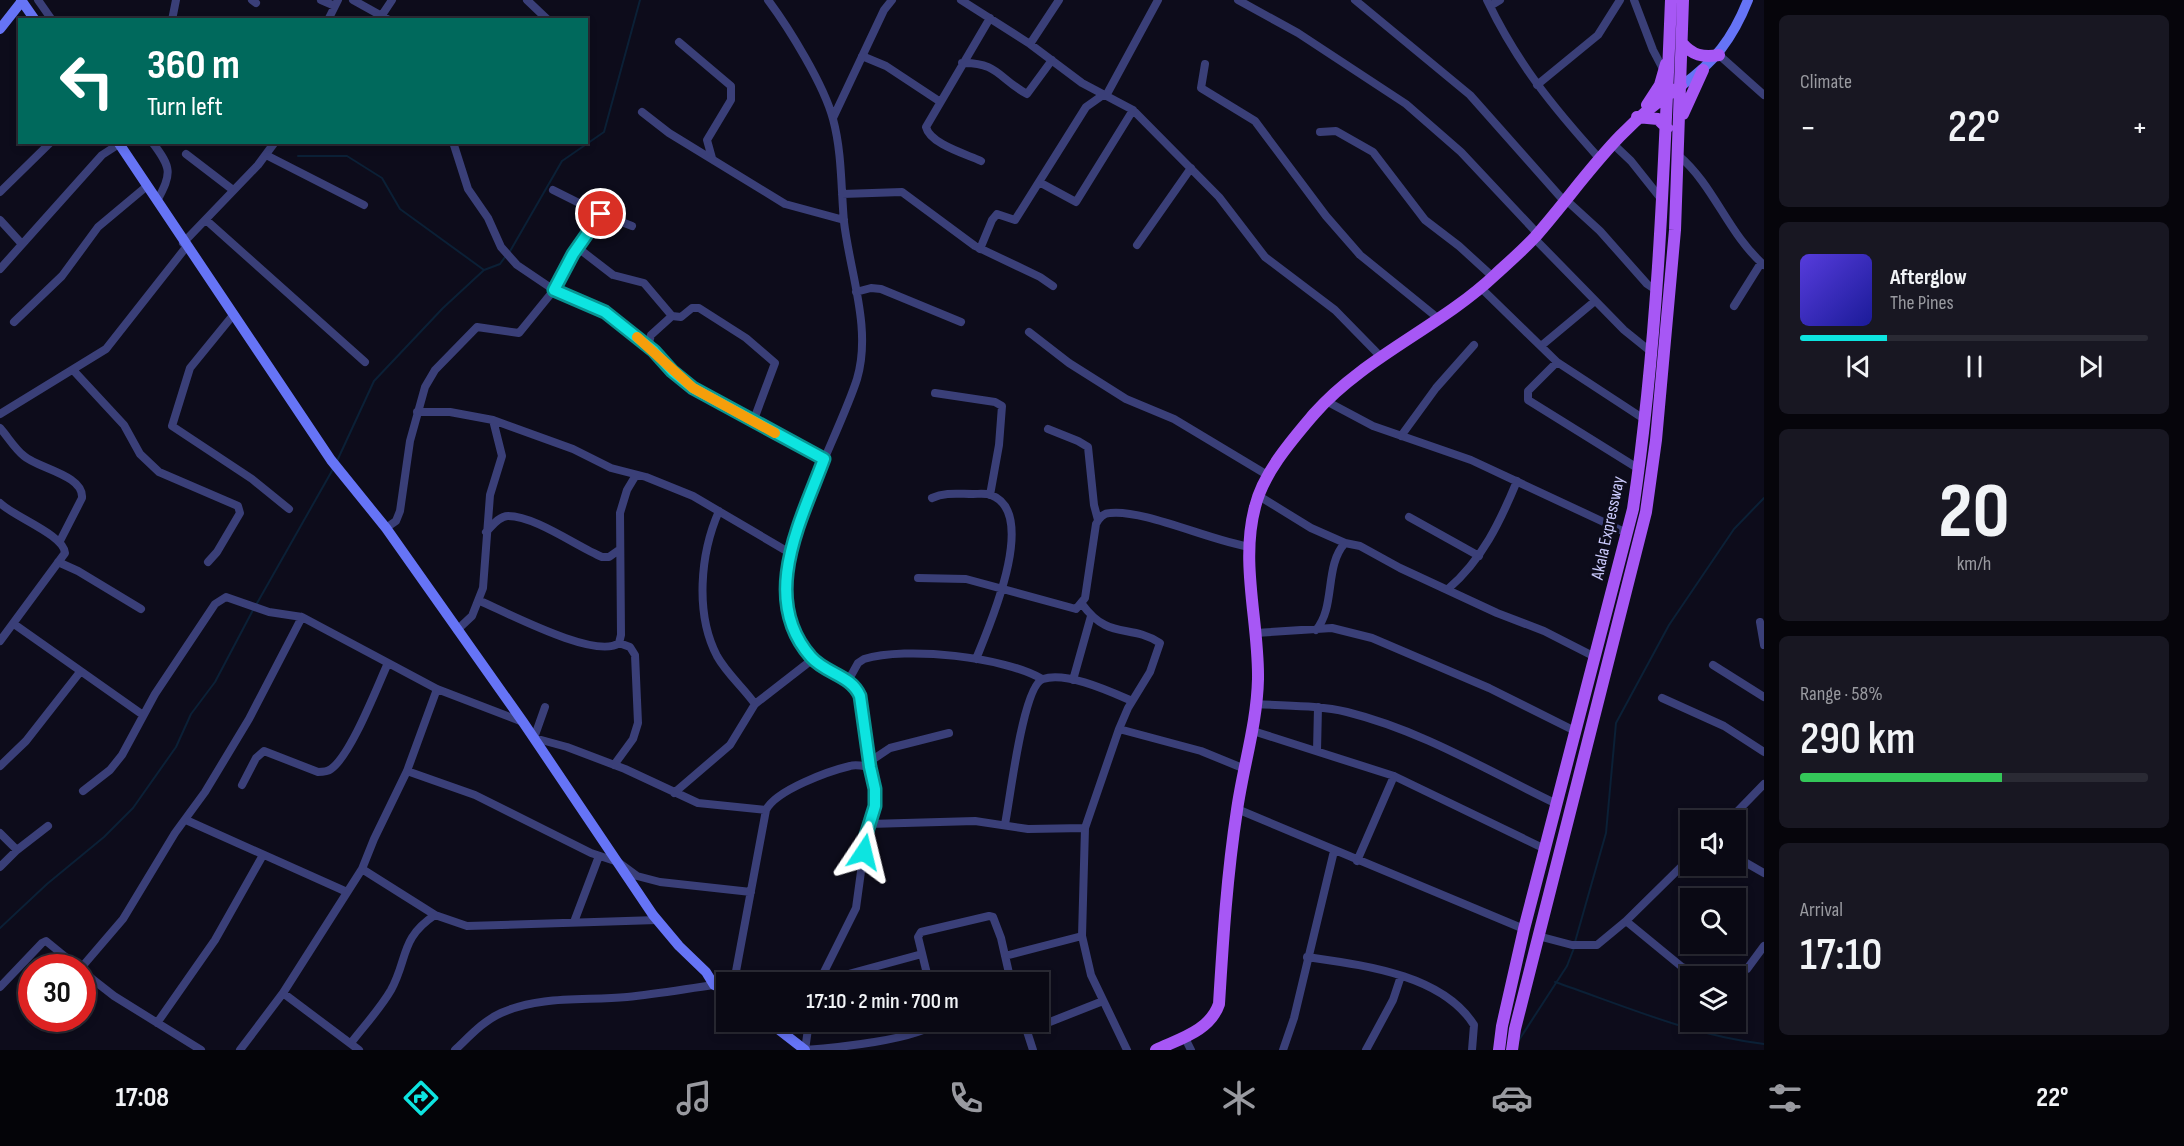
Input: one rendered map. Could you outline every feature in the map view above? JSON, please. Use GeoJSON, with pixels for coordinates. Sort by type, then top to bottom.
{"type":"FeatureCollection","features":[{"type":"Feature","properties":{"kind":"main road","name":"Akala Expressway"},"geometry":{"type":"LineString","coordinates":[[1513,1046],[1515,1029],[1538,936],[1646,512],[1664,358],[1675,230],[1681,86],[1671,0]]}},
{"type":"Feature","properties":{"kind":"main road","name":"Akala Expressway"},"geometry":{"type":"LineString","coordinates":[[1499,1050],[1502,1026],[1524,929],[1628,532],[1639,469],[1656,290],[1669,94],[1683,0]]}},
{"type":"Feature","properties":{"kind":"main road"},"geometry":{"type":"LineString","coordinates":[[1156,1050],[1212,1021],[1219,1004],[1227,887],[1237,809],[1253,731],[1258,678],[1250,547],[1255,507],[1269,476],[1326,401],[1481,288],[1536,236],[1599,158],[1653,98],[1676,45],[1701,57],[1719,55]]}},
{"type":"Feature","properties":{"kind":"main road"},"geometry":{"type":"LineString","coordinates":[[1680,121],[1703,70]]}},
{"type":"Feature","properties":{"kind":"main road"},"geometry":{"type":"LineString","coordinates":[[1637,117],[1681,86]]}},
{"type":"Feature","properties":{"kind":"main road"},"geometry":{"type":"LineString","coordinates":[[1637,117],[1658,119],[1667,128]]}},
{"type":"Feature","properties":{"kind":"main road"},"geometry":{"type":"LineString","coordinates":[[1552,822],[1566,826]]}},
{"type":"Feature","properties":{"kind":"main road"},"geometry":{"type":"LineString","coordinates":[[1502,1026],[1515,1029]]}},
{"type":"Feature","properties":{"kind":"street"},"geometry":{"type":"LineString","coordinates":[[38,0],[51,18]]}},
{"type":"Feature","properties":{"kind":"street"},"geometry":{"type":"LineString","coordinates":[[172,18],[176,0]]}},
{"type":"Feature","properties":{"kind":"street"},"geometry":{"type":"LineString","coordinates":[[321,0],[337,3],[329,18]]}},
{"type":"Feature","properties":{"kind":"street"},"geometry":{"type":"LineString","coordinates":[[353,0],[386,17],[392,0]]}},
{"type":"Feature","properties":{"kind":"street"},"geometry":{"type":"LineString","coordinates":[[527,0],[547,18]]}},
{"type":"Feature","properties":{"kind":"street"},"geometry":{"type":"LineString","coordinates":[[768,0],[805,58],[833,118],[844,220],[856,292],[862,358],[849,402],[824,459],[790,553],[784,584],[792,628],[813,659],[855,686],[860,696],[869,765],[875,789],[875,806],[869,824],[856,908],[819,982],[922,954]]}},
{"type":"Feature","properties":{"kind":"street"},"geometry":{"type":"LineString","coordinates":[[833,118],[892,0]]}},
{"type":"Feature","properties":{"kind":"street"},"geometry":{"type":"LineString","coordinates":[[961,0],[1030,44],[1082,83],[1133,110],[1232,212],[1265,257],[1335,310],[1382,358]]}},
{"type":"Feature","properties":{"kind":"street"},"geometry":{"type":"LineString","coordinates":[[1030,44],[1059,0]]}},
{"type":"Feature","properties":{"kind":"street"},"geometry":{"type":"LineString","coordinates":[[981,249],[992,220],[1000,214],[1015,220],[1086,107],[1105,94],[1158,0]]}},
{"type":"Feature","properties":{"kind":"street"},"geometry":{"type":"LineString","coordinates":[[1238,0],[1298,33],[1406,104],[1461,152],[1594,300],[1624,330],[1650,351]]}},
{"type":"Feature","properties":{"kind":"street"},"geometry":{"type":"LineString","coordinates":[[1355,0],[1470,95],[1565,200],[1615,247],[1647,284],[1656,290]]}},
{"type":"Feature","properties":{"kind":"street"},"geometry":{"type":"LineString","coordinates":[[1500,0],[1488,3],[1504,38],[1537,84],[1599,158]]}},
{"type":"Feature","properties":{"kind":"street"},"geometry":{"type":"LineString","coordinates":[[1537,84],[1598,35],[1620,0]]}},
{"type":"Feature","properties":{"kind":"street"},"geometry":{"type":"LineString","coordinates":[[1634,0],[1653,50],[1664,71]]}},
{"type":"Feature","properties":{"kind":"street"},"geometry":{"type":"LineString","coordinates":[[1681,86],[1719,55],[1748,0]]}},
{"type":"Feature","properties":{"kind":"street"},"geometry":{"type":"LineString","coordinates":[[0,29],[22,1],[34,18]]}},
{"type":"Feature","properties":{"kind":"street"},"geometry":{"type":"LineString","coordinates":[[981,161],[939,141],[927,132],[926,126],[990,18]]}},
{"type":"Feature","properties":{"kind":"street"},"geometry":{"type":"LineString","coordinates":[[680,42],[731,86],[731,100],[707,140],[713,159]]}},
{"type":"Feature","properties":{"kind":"street"},"geometry":{"type":"LineString","coordinates":[[1719,55],[1764,95]]}},
{"type":"Feature","properties":{"kind":"street"},"geometry":{"type":"LineString","coordinates":[[862,56],[886,66],[939,101]]}},
{"type":"Feature","properties":{"kind":"street"},"geometry":{"type":"LineString","coordinates":[[962,63],[980,63],[989,66],[1027,94],[1052,60]]}},
{"type":"Feature","properties":{"kind":"street"},"geometry":{"type":"LineString","coordinates":[[1205,64],[1202,88],[1255,121],[1326,216],[1360,255],[1439,319]]}},
{"type":"Feature","properties":{"kind":"street"},"geometry":{"type":"LineString","coordinates":[[1039,183],[1076,202],[1133,110]]}},
{"type":"Feature","properties":{"kind":"street"},"geometry":{"type":"LineString","coordinates":[[642,112],[669,133],[785,204],[844,220]]}},
{"type":"Feature","properties":{"kind":"street"},"geometry":{"type":"LineString","coordinates":[[1320,132],[1329,129],[1336,131],[1373,152],[1425,220],[1459,246],[1492,277]]}},
{"type":"Feature","properties":{"kind":"street"},"geometry":{"type":"LineString","coordinates":[[1612,143],[1632,161],[1663,201]]}},
{"type":"Feature","properties":{"kind":"street"},"geometry":{"type":"LineString","coordinates":[[0,192],[49,144]]}},
{"type":"Feature","properties":{"kind":"street"},"geometry":{"type":"LineString","coordinates":[[0,269],[102,155],[122,144],[185,245],[341,472],[386,528],[523,722],[657,920],[679,946],[706,972],[714,985],[626,997],[551,999],[524,1005],[500,1013],[485,1022],[455,1050]]}},
{"type":"Feature","properties":{"kind":"street"},"geometry":{"type":"LineString","coordinates":[[153,144],[168,164],[169,171],[168,180],[157,201]]}},
{"type":"Feature","properties":{"kind":"street"},"geometry":{"type":"LineString","coordinates":[[0,414],[106,349],[185,245],[274,144]]}},
{"type":"Feature","properties":{"kind":"street"},"geometry":{"type":"LineString","coordinates":[[454,144],[468,189],[488,218],[501,247],[511,259],[554,290],[605,312],[648,346],[672,371],[693,388],[824,459]]}},
{"type":"Feature","properties":{"kind":"street"},"geometry":{"type":"LineString","coordinates":[[186,154],[233,190]]}},
{"type":"Feature","properties":{"kind":"street"},"geometry":{"type":"LineString","coordinates":[[266,155],[364,205]]}},
{"type":"Feature","properties":{"kind":"street"},"geometry":{"type":"LineString","coordinates":[[1678,155],[1697,174],[1720,212],[1763,264],[1734,306]]}},
{"type":"Feature","properties":{"kind":"street"},"geometry":{"type":"LineString","coordinates":[[1137,245],[1191,168]]}},
{"type":"Feature","properties":{"kind":"street"},"geometry":{"type":"LineString","coordinates":[[14,322],[62,276],[98,227],[147,186]]}},
{"type":"Feature","properties":{"kind":"street"},"geometry":{"type":"LineString","coordinates":[[553,190],[601,214],[632,226]]}},
{"type":"Feature","properties":{"kind":"street"},"geometry":{"type":"LineString","coordinates":[[842,194],[902,192],[948,229],[981,249],[1040,277],[1053,286]]}},
{"type":"Feature","properties":{"kind":"street"},"geometry":{"type":"LineString","coordinates":[[386,528],[396,521],[400,511],[417,412],[425,387],[435,369],[471,331],[483,327],[519,333],[554,290],[601,214]]}},
{"type":"Feature","properties":{"kind":"street"},"geometry":{"type":"LineString","coordinates":[[0,220],[21,243]]}},
{"type":"Feature","properties":{"kind":"street"},"geometry":{"type":"LineString","coordinates":[[206,220],[365,362]]}},
{"type":"Feature","properties":{"kind":"street"},"geometry":{"type":"LineString","coordinates":[[578,248],[613,275],[645,283],[672,316],[681,317],[692,308],[699,308],[746,338],[775,363],[753,422]]}},
{"type":"Feature","properties":{"kind":"street"},"geometry":{"type":"LineString","coordinates":[[856,292],[871,288],[881,289],[961,322]]}},
{"type":"Feature","properties":{"kind":"street"},"geometry":{"type":"LineString","coordinates":[[1481,288],[1557,362],[1644,419]]}},
{"type":"Feature","properties":{"kind":"street"},"geometry":{"type":"LineString","coordinates":[[1541,346],[1594,300]]}},
{"type":"Feature","properties":{"kind":"street"},"geometry":{"type":"LineString","coordinates":[[234,314],[190,368],[172,426],[252,479],[289,509]]}},
{"type":"Feature","properties":{"kind":"street"},"geometry":{"type":"LineString","coordinates":[[648,346],[651,335],[672,316]]}},
{"type":"Feature","properties":{"kind":"street"},"geometry":{"type":"LineString","coordinates":[[1029,332],[1070,363],[1126,399],[1174,419],[1269,476]]}},
{"type":"Feature","properties":{"kind":"street"},"geometry":{"type":"LineString","coordinates":[[1401,436],[1436,388],[1474,345]]}},
{"type":"Feature","properties":{"kind":"street"},"geometry":{"type":"LineString","coordinates":[[1557,362],[1528,391],[1528,400],[1639,469]]}},
{"type":"Feature","properties":{"kind":"street"},"geometry":{"type":"LineString","coordinates":[[73,370],[124,425],[140,454],[150,464],[168,476],[238,506],[240,513],[217,552],[207,562]]}},
{"type":"Feature","properties":{"kind":"street"},"geometry":{"type":"LineString","coordinates":[[935,393],[995,402],[1002,406],[999,445],[990,495]]}},
{"type":"Feature","properties":{"kind":"street"},"geometry":{"type":"LineString","coordinates":[[1326,401],[1374,426],[1471,460],[1598,521],[1628,532]]}},
{"type":"Feature","properties":{"kind":"street"},"geometry":{"type":"LineString","coordinates":[[417,412],[450,412],[493,420],[573,449],[611,468],[693,496],[790,553]]}},
{"type":"Feature","properties":{"kind":"street"},"geometry":{"type":"LineString","coordinates":[[457,630],[468,621],[480,601],[487,558],[486,532],[490,495],[502,456],[493,420]]}},
{"type":"Feature","properties":{"kind":"street"},"geometry":{"type":"LineString","coordinates":[[0,428],[25,458],[73,481],[82,490],[82,498],[60,541]]}},
{"type":"Feature","properties":{"kind":"street"},"geometry":{"type":"LineString","coordinates":[[1048,429],[1088,447],[1092,495],[1098,520]]}},
{"type":"Feature","properties":{"kind":"street"},"geometry":{"type":"LineString","coordinates":[[480,601],[588,646],[613,647],[618,643],[621,635],[619,550],[623,501],[636,475]]}},
{"type":"Feature","properties":{"kind":"street"},"geometry":{"type":"LineString","coordinates":[[1448,589],[1468,572],[1479,556],[1504,512],[1517,481]]}},
{"type":"Feature","properties":{"kind":"street"},"geometry":{"type":"LineString","coordinates":[[932,498],[943,493],[990,495],[1006,507],[1009,521],[1010,555],[1004,589],[976,659]]}},
{"type":"Feature","properties":{"kind":"street"},"geometry":{"type":"LineString","coordinates":[[1259,496],[1311,528],[1345,543],[1359,546],[1400,568],[1595,657]]}},
{"type":"Feature","properties":{"kind":"street"},"geometry":{"type":"LineString","coordinates":[[0,502],[9,512],[60,541],[65,553],[0,641]]}},
{"type":"Feature","properties":{"kind":"street"},"geometry":{"type":"LineString","coordinates":[[719,511],[709,534],[706,552],[706,628],[724,667],[755,704]]}},
{"type":"Feature","properties":{"kind":"street"},"geometry":{"type":"LineString","coordinates":[[1127,1050],[1091,975],[1082,936],[1085,828],[1094,795],[1119,729],[1132,701],[1150,672],[1160,644],[1143,636],[1107,627],[1091,616],[1082,604],[1094,530],[1098,520],[1104,514],[1126,513],[1227,544],[1250,547]]}},
{"type":"Feature","properties":{"kind":"street"},"geometry":{"type":"LineString","coordinates":[[486,532],[498,519],[507,516],[538,525],[602,557],[609,557],[619,550]]}},
{"type":"Feature","properties":{"kind":"street"},"geometry":{"type":"LineString","coordinates":[[1409,517],[1479,556]]}},
{"type":"Feature","properties":{"kind":"street"},"geometry":{"type":"LineString","coordinates":[[1316,630],[1325,609],[1337,557],[1345,543]]}},
{"type":"Feature","properties":{"kind":"street"},"geometry":{"type":"LineString","coordinates":[[58,562],[78,571],[141,609]]}},
{"type":"Feature","properties":{"kind":"street"},"geometry":{"type":"LineString","coordinates":[[918,578],[966,579],[1072,608],[1082,604]]}},
{"type":"Feature","properties":{"kind":"street"},"geometry":{"type":"LineString","coordinates":[[83,791],[110,770],[215,604],[226,597],[269,612],[302,617],[437,689],[523,722]]}},
{"type":"Feature","properties":{"kind":"street"},"geometry":{"type":"LineString","coordinates":[[1073,680],[1091,616]]}},
{"type":"Feature","properties":{"kind":"street"},"geometry":{"type":"LineString","coordinates":[[94,954],[123,919],[175,833],[186,820],[249,719],[302,617]]}},
{"type":"Feature","properties":{"kind":"street"},"geometry":{"type":"LineString","coordinates":[[1760,622],[1764,645]]}},
{"type":"Feature","properties":{"kind":"street"},"geometry":{"type":"LineString","coordinates":[[14,624],[143,715]]}},
{"type":"Feature","properties":{"kind":"street"},"geometry":{"type":"LineString","coordinates":[[1255,633],[1332,628],[1372,638],[1489,688],[1575,731]]}},
{"type":"Feature","properties":{"kind":"street"},"geometry":{"type":"LineString","coordinates":[[615,765],[633,739],[638,723],[635,655],[630,646],[618,643]]}},
{"type":"Feature","properties":{"kind":"street"},"geometry":{"type":"LineString","coordinates":[[848,681],[858,663],[872,657],[927,653],[1013,666],[1042,679],[1073,680],[1132,701]]}},
{"type":"Feature","properties":{"kind":"street"},"geometry":{"type":"LineString","coordinates":[[674,793],[730,745],[755,704],[813,659]]}},
{"type":"Feature","properties":{"kind":"street"},"geometry":{"type":"LineString","coordinates":[[242,785],[256,758],[264,751],[318,772],[335,766],[350,744],[388,663]]}},
{"type":"Feature","properties":{"kind":"street"},"geometry":{"type":"LineString","coordinates":[[1713,665],[1764,697]]}},
{"type":"Feature","properties":{"kind":"street"},"geometry":{"type":"LineString","coordinates":[[0,766],[26,741],[80,672]]}},
{"type":"Feature","properties":{"kind":"street"},"geometry":{"type":"LineString","coordinates":[[1005,824],[1024,714],[1032,688],[1042,679]]}},
{"type":"Feature","properties":{"kind":"street"},"geometry":{"type":"LineString","coordinates":[[240,1050],[283,993],[362,869],[407,771],[437,689]]}},
{"type":"Feature","properties":{"kind":"street"},"geometry":{"type":"LineString","coordinates":[[1662,698],[1724,726],[1764,752]]}},
{"type":"Feature","properties":{"kind":"street"},"geometry":{"type":"LineString","coordinates":[[1256,704],[1318,708],[1348,713],[1433,741],[1557,804]]}},
{"type":"Feature","properties":{"kind":"street"},"geometry":{"type":"LineString","coordinates":[[534,738],[544,707]]}},
{"type":"Feature","properties":{"kind":"street"},"geometry":{"type":"LineString","coordinates":[[1317,751],[1318,708]]}},
{"type":"Feature","properties":{"kind":"street"},"geometry":{"type":"LineString","coordinates":[[1119,729],[1201,751],[1245,770]]}},
{"type":"Feature","properties":{"kind":"street"},"geometry":{"type":"LineString","coordinates":[[1253,731],[1394,776],[1545,849]]}},
{"type":"Feature","properties":{"kind":"street"},"geometry":{"type":"LineString","coordinates":[[736,972],[766,810],[770,803],[791,788],[853,765],[869,765],[891,748],[949,732]]}},
{"type":"Feature","properties":{"kind":"street"},"geometry":{"type":"LineString","coordinates":[[534,738],[567,747],[615,765],[674,793],[716,807],[766,810]]}},
{"type":"Feature","properties":{"kind":"street"},"geometry":{"type":"LineString","coordinates":[[407,771],[475,795],[599,856],[618,862],[638,876],[660,882],[751,892]]}},
{"type":"Feature","properties":{"kind":"street"},"geometry":{"type":"LineString","coordinates":[[1357,861],[1394,776]]}},
{"type":"Feature","properties":{"kind":"street"},"geometry":{"type":"LineString","coordinates":[[1739,810],[1764,784]]}},
{"type":"Feature","properties":{"kind":"street"},"geometry":{"type":"LineString","coordinates":[[1237,809],[1524,929]]}},
{"type":"Feature","properties":{"kind":"street"},"geometry":{"type":"LineString","coordinates":[[186,820],[347,892]]}},
{"type":"Feature","properties":{"kind":"street"},"geometry":{"type":"LineString","coordinates":[[869,824],[975,821],[1028,829],[1085,828]]}},
{"type":"Feature","properties":{"kind":"street"},"geometry":{"type":"LineString","coordinates":[[0,867],[17,850],[48,826]]}},
{"type":"Feature","properties":{"kind":"street"},"geometry":{"type":"LineString","coordinates":[[0,833],[17,850]]}},
{"type":"Feature","properties":{"kind":"street"},"geometry":{"type":"LineString","coordinates":[[1283,1050],[1294,1017],[1335,851]]}},
{"type":"Feature","properties":{"kind":"street"},"geometry":{"type":"LineString","coordinates":[[157,1023],[215,940],[263,855]]}},
{"type":"Feature","properties":{"kind":"street"},"geometry":{"type":"LineString","coordinates":[[574,922],[599,856]]}},
{"type":"Feature","properties":{"kind":"street"},"geometry":{"type":"LineString","coordinates":[[1746,863],[1764,873]]}},
{"type":"Feature","properties":{"kind":"street"},"geometry":{"type":"LineString","coordinates":[[1538,936],[1572,945],[1597,945],[1626,921],[1680,868]]}},
{"type":"Feature","properties":{"kind":"street"},"geometry":{"type":"LineString","coordinates":[[362,869],[435,915],[454,923],[478,927],[657,920]]}},
{"type":"Feature","properties":{"kind":"street"},"geometry":{"type":"LineString","coordinates":[[351,1043],[391,989],[402,955],[409,942],[423,923],[435,915]]}},
{"type":"Feature","properties":{"kind":"street"},"geometry":{"type":"LineString","coordinates":[[926,972],[918,937],[921,932],[989,916],[997,925],[1009,972]]}},
{"type":"Feature","properties":{"kind":"street"},"geometry":{"type":"LineString","coordinates":[[1626,921],[1682,966]]}},
{"type":"Feature","properties":{"kind":"street"},"geometry":{"type":"LineString","coordinates":[[1005,956],[1082,936]]}},
{"type":"Feature","properties":{"kind":"street"},"geometry":{"type":"LineString","coordinates":[[32,954],[46,941],[62,954]]}},
{"type":"Feature","properties":{"kind":"street"},"geometry":{"type":"LineString","coordinates":[[1746,970],[1764,945]]}},
{"type":"Feature","properties":{"kind":"street"},"geometry":{"type":"LineString","coordinates":[[1307,957],[1370,966],[1434,990],[1458,1005],[1474,1024],[1472,1050]]}},
{"type":"Feature","properties":{"kind":"street"},"geometry":{"type":"LineString","coordinates":[[0,987],[18,968]]}},
{"type":"Feature","properties":{"kind":"street"},"geometry":{"type":"LineString","coordinates":[[1366,1050],[1393,1000],[1401,976]]}},
{"type":"Feature","properties":{"kind":"street"},"geometry":{"type":"LineString","coordinates":[[96,981],[114,996],[201,1050]]}},
{"type":"Feature","properties":{"kind":"street"},"geometry":{"type":"LineString","coordinates":[[283,993],[359,1050]]}},
{"type":"Feature","properties":{"kind":"street"},"geometry":{"type":"LineString","coordinates":[[1049,1022],[1103,1001]]}},
{"type":"Feature","properties":{"kind":"street"},"geometry":{"type":"LineString","coordinates":[[782,1032],[805,1050],[844,1048],[917,1032]]}},
{"type":"Feature","properties":{"kind":"street"},"geometry":{"type":"LineString","coordinates":[[805,1050],[808,1032]]}},
{"type":"Feature","properties":{"kind":"street"},"geometry":{"type":"LineString","coordinates":[[1027,1032],[1033,1050]]}},
{"type":"Feature","properties":{"kind":"street"},"geometry":{"type":"LineString","coordinates":[[1184,1036],[1191,1050]]}},
{"type":"Feature","properties":{"kind":"waterway"},"geometry":{"type":"LineString","coordinates":[[588,143],[604,132],[640,0]]}},
{"type":"Feature","properties":{"kind":"waterway"},"geometry":{"type":"LineString","coordinates":[[509,253],[562,161],[587,144]]}},
{"type":"Feature","properties":{"kind":"waterway"},"geometry":{"type":"LineString","coordinates":[[298,156],[347,156],[382,178],[400,209],[484,270]]}},
{"type":"Feature","properties":{"kind":"waterway"},"geometry":{"type":"LineString","coordinates":[[337,461],[374,381],[443,308],[484,270],[500,264],[505,257]]}},
{"type":"Feature","properties":{"kind":"waterway"},"geometry":{"type":"LineString","coordinates":[[256,605],[333,469]]}},
{"type":"Feature","properties":{"kind":"waterway"},"geometry":{"type":"LineString","coordinates":[[1575,942],[1606,833],[1616,723],[1669,625],[1734,529],[1764,498]]}},
{"type":"Feature","properties":{"kind":"waterway"},"geometry":{"type":"LineString","coordinates":[[0,928],[47,884],[104,837],[133,808],[176,747],[191,714],[215,682],[253,610]]}},
{"type":"Feature","properties":{"kind":"waterway"},"geometry":{"type":"LineString","coordinates":[[1519,1040],[1567,966],[1574,948]]}},
{"type":"Feature","properties":{"kind":"waterway"},"geometry":{"type":"LineString","coordinates":[[1555,982],[1684,1027],[1764,1044]]}},
{"type":"Feature","properties":{"kind":"slow traffic"},"geometry":{"type":"LineString","coordinates":[[637,337],[693,388],[775,433]]}},
{"type":"Feature","properties":{"kind":"route"},"geometry":{"type":"LineString","coordinates":[[601,214],[573,254],[554,290],[605,312],[654,351],[672,371],[693,388],[798,447],[824,459],[790,553],[784,584],[786,604],[792,628],[806,651],[818,663],[855,686],[860,696],[875,789],[875,806],[866,835],[864,852]]}}]}
